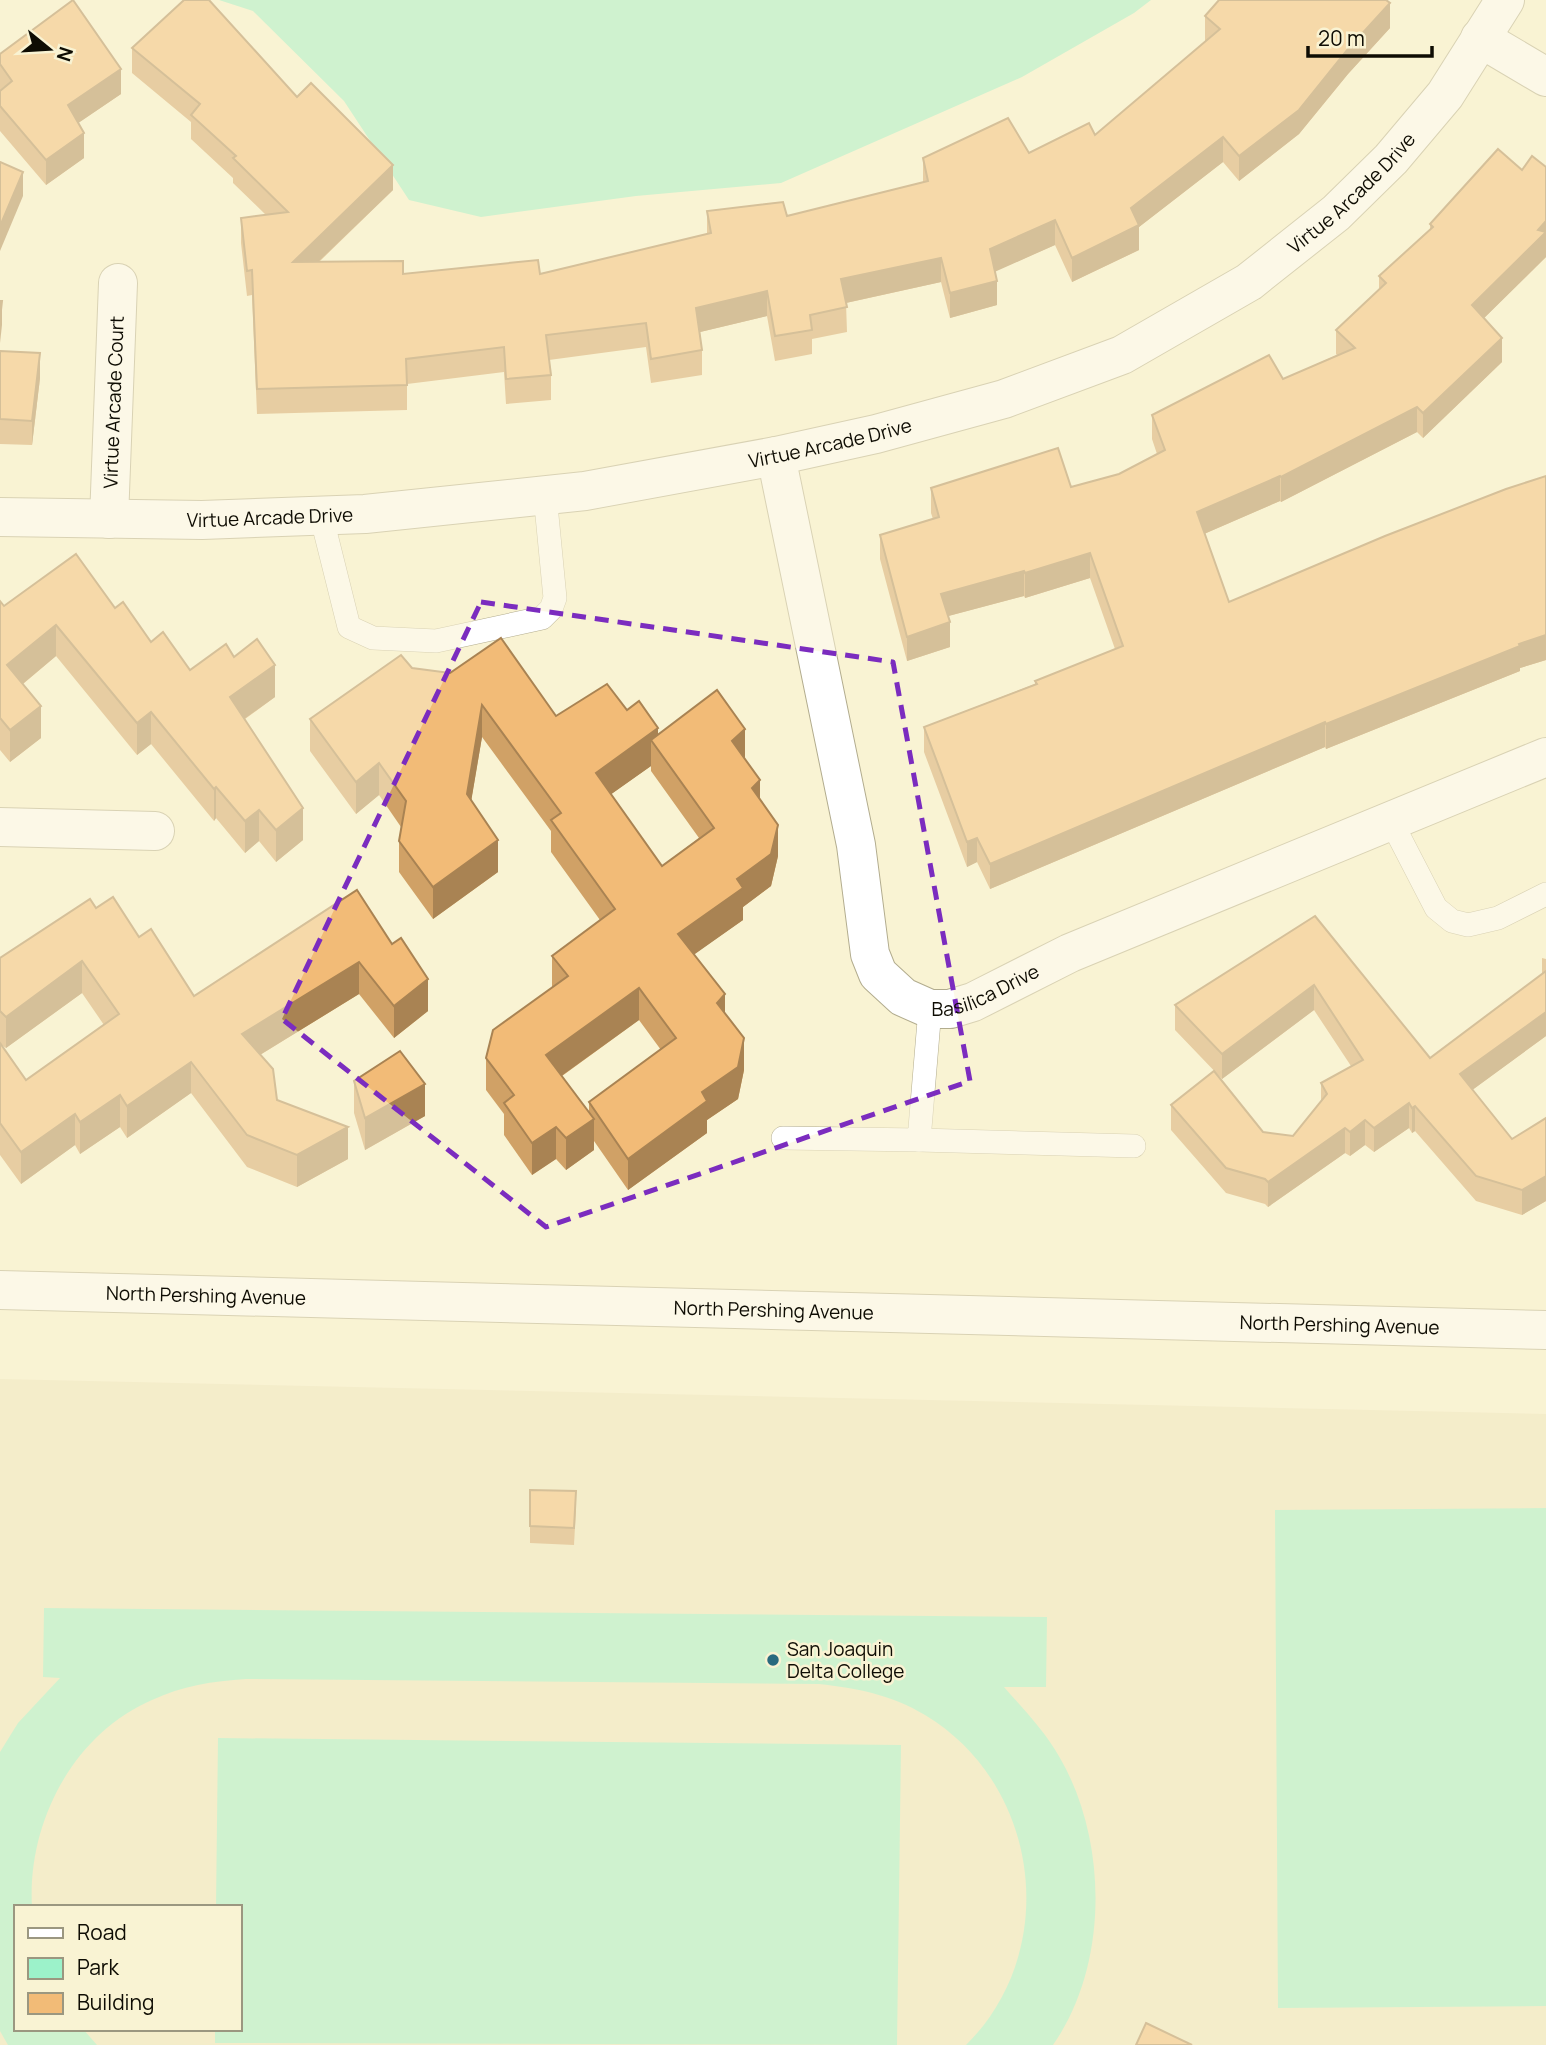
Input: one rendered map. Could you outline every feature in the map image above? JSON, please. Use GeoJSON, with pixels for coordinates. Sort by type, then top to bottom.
{"type":"FeatureCollection","features":[{"type":"Feature","properties":{"kind":"street","name":"Virtue Arcade Drive"},"geometry":{"type":"LineString","coordinates":[[0,517],[202,520],[365,514],[585,491],[776,456],[876,434],[1004,399],[1122,355],[1249,282],[1336,213],[1391,159],[1445,94],[1505,0]]}},
{"type":"Feature","properties":{"kind":"street"},"geometry":{"type":"LineString","coordinates":[[1480,38],[1546,78]]}},
{"type":"Feature","properties":{"kind":"street","name":"Virtue Arcade Court"},"geometry":{"type":"LineString","coordinates":[[109,519],[118,283]]}},
{"type":"Feature","properties":{"kind":"street","name":"Basilica Drive"},"geometry":{"type":"LineString","coordinates":[[776,456],[856,845],[870,954],[878,974],[903,997],[929,1009],[950,1009],[973,1002],[1070,953],[1546,757]]}},
{"type":"Feature","properties":{"kind":"street"},"geometry":{"type":"LineString","coordinates":[[0,827],[155,831]]}},
{"type":"Feature","properties":{"kind":"street","name":"North Pershing Avenue"},"geometry":{"type":"LineString","coordinates":[[0,1290],[1546,1329]]}},
{"type":"Feature","properties":{"kind":"lane"},"geometry":{"type":"LineString","coordinates":[[321,515],[349,627],[373,638],[436,641],[542,618],[551,609],[555,598],[545,495]]}},
{"type":"Feature","properties":{"kind":"lane"},"geometry":{"type":"LineString","coordinates":[[1391,821],[1436,908],[1452,921],[1468,925],[1498,919],[1546,894]]}},
{"type":"Feature","properties":{"kind":"lane"},"geometry":{"type":"LineString","coordinates":[[919,1140],[929,1009]]}},
{"type":"Feature","properties":{"kind":"lane"},"geometry":{"type":"LineString","coordinates":[[783,1138],[1134,1146]]}},
{"type":"Feature","properties":{"kind":"highlighted area"},"geometry":{"type":"Polygon","coordinates":[[[481,602],[893,662],[970,1081],[546,1227],[282,1019],[481,602]]]}},
{"type":"Feature","properties":{"kind":"shaded area","name":"San Joaquin Delta College"},"geometry":{"type":"Polygon","coordinates":[[[0,1379],[1546,1414],[1546,2045],[0,2045],[0,1379]]]}},
{"type":"Feature","properties":{"kind":"green space"},"geometry":{"type":"Polygon","coordinates":[[[219,0],[1151,0],[1134,13],[1022,77],[781,183],[636,196],[481,217],[409,200],[344,101],[253,11],[219,0]]]}},
{"type":"Feature","properties":{"kind":"green space"},"geometry":{"type":"Polygon","coordinates":[[[1546,1508],[1546,2006],[1278,2008],[1275,1510],[1546,1508]]]}},
{"type":"Feature","properties":{"kind":"green space"},"geometry":{"type":"Polygon","coordinates":[[[44,1608],[1047,1617],[1046,1687],[1004,1687],[1041,1730],[1060,1758],[1076,1791],[1087,1827],[1094,1864],[1095,1903],[1092,1941],[1084,1978],[1071,2013],[1053,2045],[966,2045],[997,2006],[1016,1963],[1026,1917],[1025,1870],[1014,1825],[993,1782],[964,1745],[925,1715],[887,1697],[819,1684],[246,1679],[175,1691],[124,1715],[99,1735],[78,1758],[60,1785],[38,1844],[32,1875],[32,1905],[14,1905],[14,2031],[85,2031],[97,2045],[8,2045],[0,2031],[0,1752],[18,1723],[60,1678],[43,1677],[44,1608]]]}},
{"type":"Feature","properties":{"kind":"green space"},"geometry":{"type":"Polygon","coordinates":[[[218,1738],[901,1745],[897,2045],[215,2043],[215,2031],[242,2031],[242,1905],[216,1905],[218,1738]]]}},
{"type":"Feature","properties":{"kind":"building"},"geometry":{"type":"Polygon","coordinates":[[[73,0],[121,69],[68,105],[84,133],[46,160],[0,106],[0,91],[12,81],[0,64],[0,54],[73,0]]]}},
{"type":"Feature","properties":{"kind":"building"},"geometry":{"type":"Polygon","coordinates":[[[184,0],[209,0],[297,97],[311,83],[393,165],[293,262],[403,261],[403,274],[538,260],[540,274],[711,233],[707,211],[783,202],[787,216],[928,181],[923,158],[1008,118],[1029,153],[1089,123],[1095,135],[1220,29],[1205,16],[1219,0],[1386,0],[1390,3],[1348,49],[1299,110],[1239,156],[1223,137],[1131,208],[1139,225],[1072,258],[1055,220],[990,249],[997,281],[950,293],[941,258],[841,279],[847,307],[810,315],[812,330],[775,336],[767,291],[696,308],[702,350],[651,359],[646,323],[546,335],[551,375],[506,379],[504,347],[406,359],[407,385],[257,389],[252,270],[247,271],[241,218],[288,212],[233,158],[236,156],[191,115],[200,104],[132,48],[184,0]]]}},
{"type":"Feature","properties":{"kind":"building"},"geometry":{"type":"Polygon","coordinates":[[[1498,149],[1522,170],[1532,156],[1546,167],[1546,221],[1538,230],[1546,232],[1472,305],[1502,338],[1423,413],[1417,407],[1281,477],[1197,512],[1229,602],[1385,536],[1546,476],[1546,635],[1326,724],[1325,722],[990,864],[977,838],[967,842],[924,727],[1037,684],[1035,681],[1123,646],[1090,553],[941,594],[950,622],[907,637],[880,535],[939,517],[931,488],[1058,448],[1071,487],[1119,474],[1165,450],[1152,415],[1269,355],[1283,379],[1355,348],[1336,330],[1386,283],[1379,276],[1433,227],[1430,224],[1498,149]]]}},
{"type":"Feature","properties":{"kind":"building"},"geometry":{"type":"Polygon","coordinates":[[[0,162],[23,172],[0,226],[0,162]]]}},
{"type":"Feature","properties":{"kind":"building"},"geometry":{"type":"Polygon","coordinates":[[[0,351],[40,353],[32,421],[0,419],[0,351]]]}},
{"type":"Feature","properties":{"kind":"building"},"geometry":{"type":"Polygon","coordinates":[[[76,554],[115,608],[123,602],[151,642],[163,632],[190,670],[226,644],[234,657],[257,639],[275,665],[230,697],[303,808],[276,830],[259,810],[245,821],[216,787],[214,789],[151,712],[137,723],[56,625],[7,665],[41,706],[10,730],[0,718],[0,601],[4,606],[76,554]]]}},
{"type":"Feature","properties":{"kind":"building"},"geometry":{"type":"Polygon","coordinates":[[[501,638],[556,716],[607,684],[627,710],[639,701],[658,728],[596,773],[662,866],[714,828],[651,740],[717,690],[745,729],[732,741],[760,780],[752,788],[778,825],[771,854],[737,879],[743,888],[678,934],[725,994],[717,1003],[744,1038],[738,1067],[702,1092],[707,1101],[628,1159],[589,1102],[676,1038],[639,988],[546,1055],[594,1119],[566,1138],[556,1127],[532,1143],[504,1103],[514,1095],[486,1058],[493,1030],[568,976],[552,956],[615,909],[551,820],[561,813],[482,705],[467,794],[498,840],[433,887],[399,841],[406,801],[379,763],[356,782],[310,719],[401,655],[412,668],[450,673],[501,638]]]}},
{"type":"Feature","properties":{"kind":"building"},"geometry":{"type":"Polygon","coordinates":[[[357,890],[392,944],[401,938],[428,979],[394,1006],[359,962],[242,1034],[273,1069],[277,1100],[348,1127],[297,1155],[247,1135],[191,1062],[127,1106],[120,1095],[80,1122],[75,1114],[21,1152],[0,1123],[0,1043],[26,1080],[119,1014],[82,961],[6,1017],[0,1011],[0,958],[90,899],[96,908],[113,897],[139,937],[151,929],[194,996],[357,890]]]}},
{"type":"Feature","properties":{"kind":"building"},"geometry":{"type":"Polygon","coordinates":[[[1315,916],[1430,1058],[1546,971],[1546,1012],[1460,1074],[1512,1139],[1546,1118],[1546,1176],[1522,1190],[1476,1176],[1415,1106],[1412,1108],[1409,1103],[1374,1128],[1365,1120],[1350,1132],[1345,1128],[1268,1182],[1226,1168],[1171,1105],[1214,1071],[1263,1132],[1293,1136],[1327,1094],[1321,1083],[1363,1060],[1314,985],[1222,1054],[1175,1005],[1315,916]]]}},
{"type":"Feature","properties":{"kind":"building"},"geometry":{"type":"Polygon","coordinates":[[[400,1051],[425,1084],[365,1118],[354,1081],[400,1051]]]}},
{"type":"Feature","properties":{"kind":"building"},"geometry":{"type":"Polygon","coordinates":[[[530,1490],[576,1491],[574,1528],[530,1526],[530,1490]]]}},
{"type":"Feature","properties":{"kind":"building"},"geometry":{"type":"Polygon","coordinates":[[[1146,2023],[1192,2045],[1136,2045],[1146,2023]]]}},
{"type":"Feature","properties":{"kind":"place","name":"San Joaquin Delta College"},"geometry":{"type":"Point","coordinates":[773,1660]}}]}
